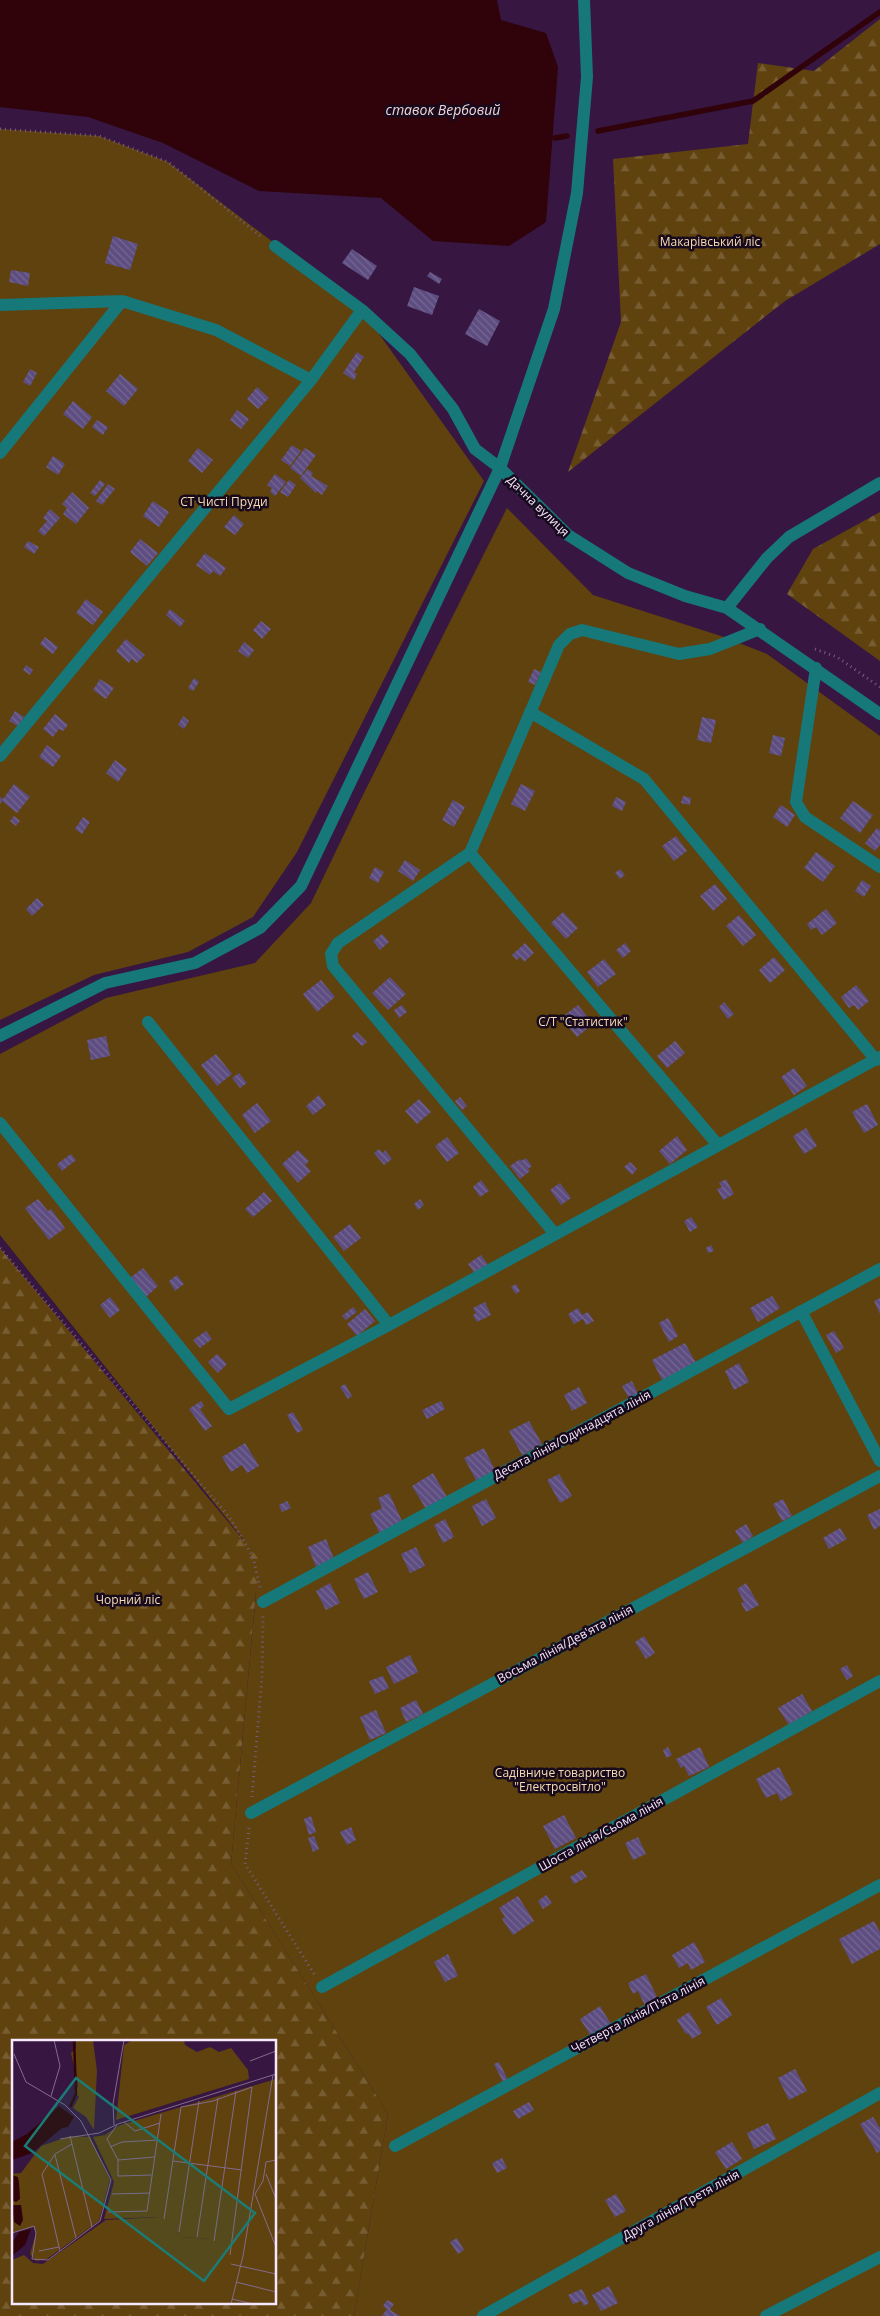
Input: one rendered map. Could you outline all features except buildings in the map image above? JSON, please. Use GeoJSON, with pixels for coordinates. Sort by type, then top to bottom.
{"type":"FeatureCollection","features":[{"type":"Feature","properties":{"kind":"street"},"geometry":{"type":"LineString","coordinates":[[0,1036],[105,983],[194,963],[260,928],[301,886],[500,468],[554,309],[577,193],[587,77],[584,0]]}},
{"type":"Feature","properties":{"kind":"street","name":"Дачна вулиця"},"geometry":{"type":"LineString","coordinates":[[275,246],[362,310],[410,354],[453,409],[475,449],[500,468],[568,535],[628,573],[685,596],[727,608],[760,629],[880,714]]}},
{"type":"Feature","properties":{"kind":"street"},"geometry":{"type":"LineString","coordinates":[[0,305],[122,301],[216,330],[311,380]]}},
{"type":"Feature","properties":{"kind":"street"},"geometry":{"type":"LineString","coordinates":[[0,454],[122,301]]}},
{"type":"Feature","properties":{"kind":"street"},"geometry":{"type":"LineString","coordinates":[[0,756],[311,380],[362,310]]}},
{"type":"Feature","properties":{"kind":"street"},"geometry":{"type":"LineString","coordinates":[[727,608],[766,558],[789,537],[880,482]]}},
{"type":"Feature","properties":{"kind":"street"},"geometry":{"type":"LineString","coordinates":[[555,1234],[333,966],[331,954],[338,943],[470,853],[559,645],[570,634],[582,630],[679,654],[710,650],[760,629]]}},
{"type":"Feature","properties":{"kind":"street"},"geometry":{"type":"LineString","coordinates":[[816,668],[796,802],[805,817],[880,867]]}},
{"type":"Feature","properties":{"kind":"street"},"geometry":{"type":"LineString","coordinates":[[0,1123],[229,1409],[390,1325],[878,1058],[644,779],[530,712]]}},
{"type":"Feature","properties":{"kind":"street"},"geometry":{"type":"LineString","coordinates":[[470,853],[718,1145]]}},
{"type":"Feature","properties":{"kind":"street"},"geometry":{"type":"LineString","coordinates":[[148,1022],[390,1325]]}},
{"type":"Feature","properties":{"kind":"street","name":"Десята лінія/Одинадцята лінія"},"geometry":{"type":"LineString","coordinates":[[263,1602],[880,1269]]}},
{"type":"Feature","properties":{"kind":"street"},"geometry":{"type":"LineString","coordinates":[[801,1312],[880,1461]]}},
{"type":"Feature","properties":{"kind":"street","name":"Восьма лінія/Дев'ята лінія"},"geometry":{"type":"LineString","coordinates":[[251,1813],[880,1476]]}},
{"type":"Feature","properties":{"kind":"street","name":"Шоста лінія/Сьома лінія"},"geometry":{"type":"LineString","coordinates":[[322,1987],[880,1680]]}},
{"type":"Feature","properties":{"kind":"street","name":"Четверта лінія/П'ята лінія"},"geometry":{"type":"LineString","coordinates":[[395,2146],[880,1885]]}},
{"type":"Feature","properties":{"kind":"street","name":"Друга лінія/Третя лінія"},"geometry":{"type":"LineString","coordinates":[[482,2316],[880,2093]]}},
{"type":"Feature","properties":{"kind":"street"},"geometry":{"type":"LineString","coordinates":[[766,2316],[880,2257]]}},
{"type":"Feature","properties":{"kind":"path"},"geometry":{"type":"LineString","coordinates":[[0,129],[99,136],[168,162],[275,246]]}},
{"type":"Feature","properties":{"kind":"path"},"geometry":{"type":"LineString","coordinates":[[0,1248],[230,1518],[253,1558],[263,1602],[262,1677],[245,1864],[322,1987]]}},
{"type":"Feature","properties":{"kind":"green space","name":"Макарівський ліс"},"geometry":{"type":"Polygon","coordinates":[[[880,19],[880,244],[785,301],[568,472],[621,322],[613,159],[748,144],[758,63],[814,71],[880,19]]]}},
{"type":"Feature","properties":{"kind":"green space","name":"СТ Чисті Пруди"},"geometry":{"type":"Polygon","coordinates":[[[0,129],[99,136],[168,162],[362,310],[484,481],[297,852],[253,917],[188,952],[94,975],[0,1020],[0,129]]]}},
{"type":"Feature","properties":{"kind":"green space"},"geometry":{"type":"Polygon","coordinates":[[[507,508],[593,595],[721,636],[767,654],[880,736],[880,2316],[354,2316],[388,2114],[231,1864],[256,1593],[243,1539],[0,1235],[0,1054],[106,998],[255,963],[311,903],[507,508]]]}},
{"type":"Feature","properties":{"kind":"green space"},"geometry":{"type":"Polygon","coordinates":[[[880,512],[880,661],[787,594],[813,549],[880,512]]]}},
{"type":"Feature","properties":{"kind":"green space","name":"Чорний ліс"},"geometry":{"type":"Polygon","coordinates":[[[0,1248],[259,1559],[231,1864],[388,2114],[354,2316],[0,2316],[0,1248]]]}},
{"type":"Feature","properties":{"kind":"water","name":"ставок Вербовий"},"geometry":{"type":"Polygon","coordinates":[[[0,0],[497,0],[501,20],[546,33],[558,67],[546,222],[509,246],[433,241],[381,198],[259,191],[163,143],[88,117],[0,107],[0,0]]]}},
{"type":"Feature","properties":{"kind":"waterway"},"geometry":{"type":"LineString","coordinates":[[598,131],[753,101],[880,12]]}},
{"type":"Feature","properties":{"kind":"waterway"},"geometry":{"type":"LineString","coordinates":[[555,138],[567,136]]}},
{"type":"Feature","properties":{"kind":"park label","name":"С/Т \"Статистик\""},"geometry":{"type":"Point","coordinates":[583,1022]}},
{"type":"Feature","properties":{"kind":"park label","name":"Садівниче товариство \"Електросвітло\""},"geometry":{"type":"Point","coordinates":[560,1780]}}]}
